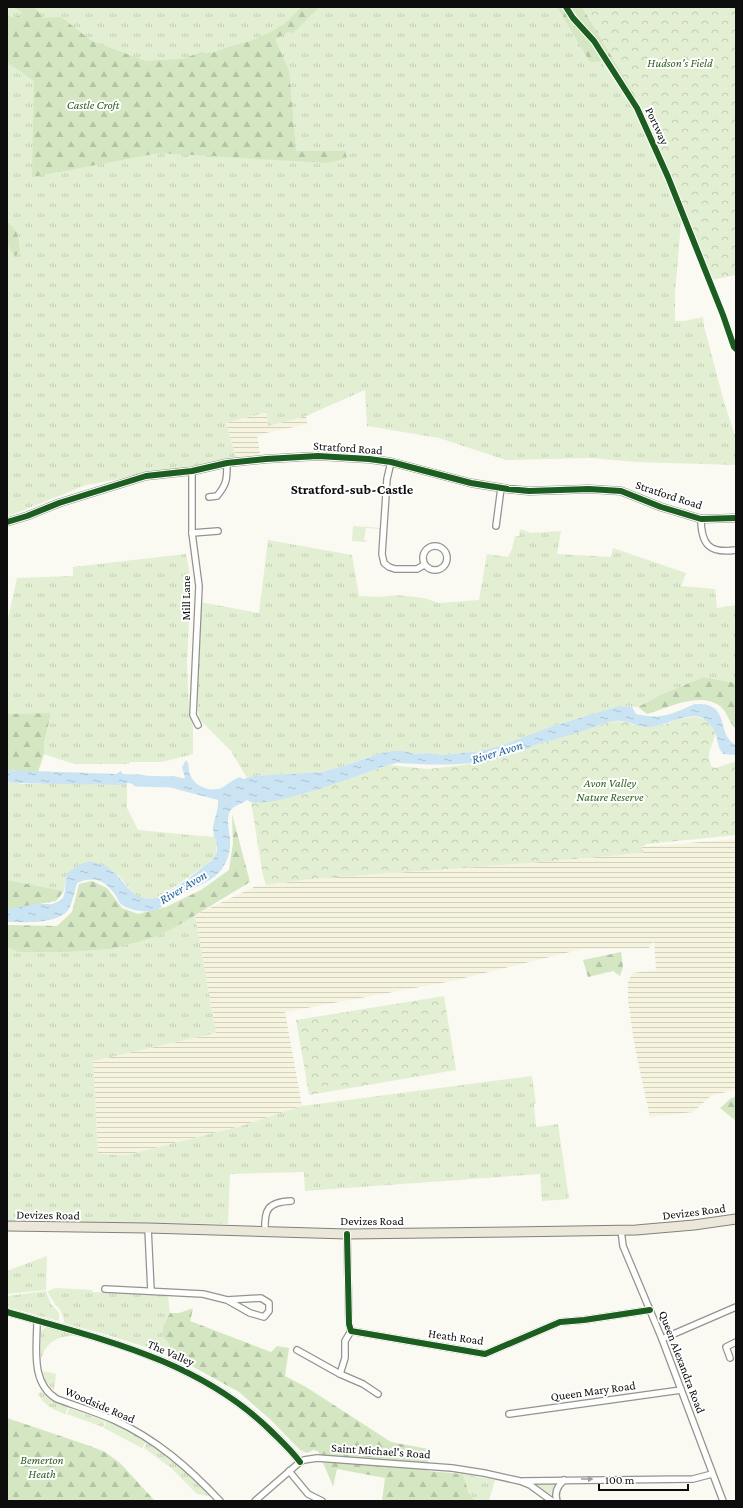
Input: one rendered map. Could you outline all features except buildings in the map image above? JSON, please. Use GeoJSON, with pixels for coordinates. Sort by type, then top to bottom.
{"type":"FeatureCollection","features":[{"type":"Feature","properties":{"kind":"main road","name":"Devizes Road"},"geometry":{"type":"LineString","coordinates":[[7,1226],[148,1228],[348,1234],[621,1230],[694,1225],[736,1219]]}},
{"type":"Feature","properties":{"kind":"street","name":"Stratford Road"},"geometry":{"type":"LineString","coordinates":[[7,522],[27,516],[59,503],[139,478],[192,471],[227,463],[318,456],[391,462],[471,483],[501,488],[529,491],[589,489],[621,491],[702,519],[736,518]]}},
{"type":"Feature","properties":{"kind":"street"},"geometry":{"type":"LineString","coordinates":[[391,462],[387,479],[382,554],[384,563],[395,569],[417,569],[424,565]]}},
{"type":"Feature","properties":{"kind":"street"},"geometry":{"type":"LineString","coordinates":[[209,497],[217,496],[224,487],[226,482],[227,463]]}},
{"type":"Feature","properties":{"kind":"street","name":"Mill Lane"},"geometry":{"type":"LineString","coordinates":[[192,471],[192,533],[199,586],[193,715],[198,725]]}},
{"type":"Feature","properties":{"kind":"street"},"geometry":{"type":"LineString","coordinates":[[496,526],[501,488]]}},
{"type":"Feature","properties":{"kind":"street"},"geometry":{"type":"LineString","coordinates":[[702,519],[701,532],[704,541],[708,545],[713,549],[727,551],[736,550]]}},
{"type":"Feature","properties":{"kind":"street"},"geometry":{"type":"LineString","coordinates":[[192,533],[218,530]]}},
{"type":"Feature","properties":{"kind":"street"},"geometry":{"type":"LineString","coordinates":[[437,546],[446,553],[446,562],[443,567],[431,570],[424,565],[422,557],[428,548],[437,546]]}},
{"type":"Feature","properties":{"kind":"street"},"geometry":{"type":"LineString","coordinates":[[265,1231],[265,1214],[270,1205],[279,1202],[291,1201]]}},
{"type":"Feature","properties":{"kind":"street"},"geometry":{"type":"LineString","coordinates":[[148,1228],[151,1291]]}},
{"type":"Feature","properties":{"kind":"street","name":"Queen Alexandra Road"},"geometry":{"type":"LineString","coordinates":[[621,1230],[623,1246],[662,1339],[723,1501]]}},
{"type":"Feature","properties":{"kind":"street"},"geometry":{"type":"LineString","coordinates":[[340,1374],[345,1358],[345,1341],[351,1331],[349,1324],[348,1234]]}},
{"type":"Feature","properties":{"kind":"street"},"geometry":{"type":"LineString","coordinates":[[105,1289],[203,1294],[227,1300],[250,1313],[264,1317],[269,1310],[269,1303],[261,1298],[227,1300]]}},
{"type":"Feature","properties":{"kind":"street"},"geometry":{"type":"LineString","coordinates":[[662,1339],[736,1307]]}},
{"type":"Feature","properties":{"kind":"street","name":"Heath Road"},"geometry":{"type":"LineString","coordinates":[[351,1331],[485,1354],[560,1322],[650,1310]]}},
{"type":"Feature","properties":{"kind":"street","name":"The Valley"},"geometry":{"type":"LineString","coordinates":[[7,1312],[133,1349],[173,1365],[208,1382],[253,1414],[286,1445],[300,1462]]}},
{"type":"Feature","properties":{"kind":"street","name":"Woodside Road"},"geometry":{"type":"LineString","coordinates":[[37,1321],[38,1374],[40,1382],[50,1395],[57,1399],[113,1419],[147,1439],[180,1462],[198,1477],[220,1501]]}},
{"type":"Feature","properties":{"kind":"street"},"geometry":{"type":"LineString","coordinates":[[730,1358],[726,1347],[736,1342]]}},
{"type":"Feature","properties":{"kind":"street"},"geometry":{"type":"LineString","coordinates":[[297,1350],[340,1374],[363,1384],[378,1394]]}},
{"type":"Feature","properties":{"kind":"street","name":"Queen Mary Road"},"geometry":{"type":"LineString","coordinates":[[509,1414],[681,1390]]}},
{"type":"Feature","properties":{"kind":"street","name":"Saint Michael's Road"},"geometry":{"type":"LineString","coordinates":[[255,1501],[300,1462],[317,1458],[452,1468],[488,1473],[520,1481]]}},
{"type":"Feature","properties":{"kind":"street"},"geometry":{"type":"LineString","coordinates":[[288,1471],[308,1494],[322,1501]]}},
{"type":"Feature","properties":{"kind":"street"},"geometry":{"type":"LineString","coordinates":[[520,1481],[693,1479],[712,1474]]}},
{"type":"Feature","properties":{"kind":"street"},"geometry":{"type":"LineString","coordinates":[[557,1501],[557,1489],[564,1480]]}},
{"type":"Feature","properties":{"kind":"street"},"geometry":{"type":"LineString","coordinates":[[520,1481],[530,1485],[552,1501]]}},
{"type":"Feature","properties":{"kind":"shaded area"},"geometry":{"type":"Polygon","coordinates":[[[267,412],[268,426],[306,416],[307,424],[257,436],[260,454],[236,458],[226,423],[267,412]]]}},
{"type":"Feature","properties":{"kind":"shaded area"},"geometry":{"type":"Polygon","coordinates":[[[736,839],[736,1090],[712,1095],[693,1112],[650,1117],[635,1048],[628,1001],[628,981],[633,973],[656,970],[654,941],[649,948],[582,949],[452,981],[285,1012],[302,1106],[241,1126],[127,1155],[98,1154],[93,1061],[216,1033],[195,915],[254,887],[311,879],[643,853],[642,847],[736,839]]]}},
{"type":"Feature","properties":{"kind":"green space"},"geometry":{"type":"Polygon","coordinates":[[[7,7],[559,7],[634,105],[681,222],[675,294],[675,321],[684,321],[703,317],[724,402],[736,439],[736,465],[637,462],[590,458],[506,460],[439,438],[367,426],[365,390],[306,416],[268,426],[267,412],[226,423],[236,458],[86,485],[9,516],[7,508],[7,7]]]}},
{"type":"Feature","properties":{"kind":"green space","name":"Castle Croft"},"geometry":{"type":"Polygon","coordinates":[[[15,7],[34,7],[43,18],[61,17],[92,41],[146,61],[182,59],[202,52],[209,54],[251,41],[284,24],[302,7],[319,7],[293,33],[288,32],[275,39],[289,71],[296,151],[345,151],[347,158],[327,163],[159,153],[32,177],[34,81],[7,62],[7,15],[14,18],[22,13],[15,7]]]}},
{"type":"Feature","properties":{"kind":"green space"},"geometry":{"type":"Polygon","coordinates":[[[557,7],[582,7],[637,98],[634,105],[601,61],[590,62],[557,7]]]}},
{"type":"Feature","properties":{"kind":"green space","name":"Hudson's Field"},"geometry":{"type":"Polygon","coordinates":[[[582,7],[736,7],[736,275],[707,281],[681,222],[634,105],[636,97],[582,7]]]}},
{"type":"Feature","properties":{"kind":"green space"},"geometry":{"type":"Polygon","coordinates":[[[7,222],[14,228],[18,238],[20,251],[16,256],[12,253],[8,245],[7,222]]]}},
{"type":"Feature","properties":{"kind":"green space"},"geometry":{"type":"Polygon","coordinates":[[[353,526],[383,528],[382,538],[379,536],[379,529],[366,528],[364,540],[367,542],[352,541],[353,526]]]}},
{"type":"Feature","properties":{"kind":"green space"},"geometry":{"type":"Polygon","coordinates":[[[520,529],[531,533],[561,531],[557,554],[611,557],[613,548],[686,573],[681,586],[715,589],[717,608],[736,605],[736,683],[704,677],[660,695],[638,707],[619,706],[550,727],[503,745],[480,751],[442,755],[428,753],[414,754],[405,751],[392,751],[381,753],[322,772],[254,776],[247,778],[231,751],[199,719],[197,699],[200,602],[259,613],[268,540],[352,555],[359,596],[380,597],[396,595],[424,598],[439,603],[479,600],[487,554],[508,557],[512,549],[515,536],[519,536],[520,529]]]}},
{"type":"Feature","properties":{"kind":"green space"},"geometry":{"type":"Polygon","coordinates":[[[186,554],[191,580],[187,663],[189,710],[193,725],[193,754],[162,762],[129,762],[129,764],[74,764],[44,754],[44,743],[51,713],[7,714],[7,623],[17,578],[73,576],[73,567],[186,554]]]}},
{"type":"Feature","properties":{"kind":"green space"},"geometry":{"type":"Polygon","coordinates":[[[704,677],[736,683],[736,729],[722,708],[712,702],[693,700],[647,714],[638,707],[660,695],[704,677]]]}},
{"type":"Feature","properties":{"kind":"green space"},"geometry":{"type":"Polygon","coordinates":[[[51,713],[44,743],[44,754],[38,772],[7,770],[7,714],[51,713]]]}},
{"type":"Feature","properties":{"kind":"green space","name":"Avon Valley Nature Reserve"},"geometry":{"type":"Polygon","coordinates":[[[693,717],[707,721],[716,733],[709,753],[711,766],[716,768],[736,761],[736,835],[647,844],[642,847],[643,853],[311,879],[266,885],[263,876],[251,802],[271,801],[306,793],[389,765],[429,769],[471,764],[524,751],[535,745],[613,721],[628,722],[634,725],[663,725],[680,719],[693,717]]]}},
{"type":"Feature","properties":{"kind":"green space"},"geometry":{"type":"Polygon","coordinates":[[[7,781],[23,784],[49,783],[120,785],[127,783],[127,808],[138,830],[212,837],[214,835],[217,840],[216,856],[203,867],[155,899],[137,897],[118,875],[66,874],[64,891],[7,880],[7,781]]]}},
{"type":"Feature","properties":{"kind":"green space"},"geometry":{"type":"Polygon","coordinates":[[[232,814],[250,882],[179,925],[158,936],[111,949],[68,952],[18,952],[7,947],[7,925],[57,926],[72,912],[79,884],[92,881],[107,888],[122,908],[138,914],[166,907],[201,890],[229,870],[233,843],[232,814]]]}},
{"type":"Feature","properties":{"kind":"green space"},"geometry":{"type":"Polygon","coordinates":[[[7,880],[64,891],[56,901],[7,910],[7,880]]]}},
{"type":"Feature","properties":{"kind":"green space"},"geometry":{"type":"Polygon","coordinates":[[[195,915],[216,1033],[93,1061],[98,1154],[127,1155],[241,1126],[302,1106],[532,1076],[536,1104],[534,1104],[536,1127],[558,1124],[569,1199],[542,1201],[540,1174],[305,1191],[304,1172],[230,1174],[228,1224],[77,1222],[69,1217],[55,1217],[46,1220],[7,1220],[7,947],[18,952],[68,952],[111,949],[179,925],[195,915]]]}},
{"type":"Feature","properties":{"kind":"green space"},"geometry":{"type":"Polygon","coordinates":[[[621,952],[623,967],[620,976],[613,971],[588,977],[583,960],[621,952]]]}},
{"type":"Feature","properties":{"kind":"green space"},"geometry":{"type":"Polygon","coordinates":[[[444,996],[456,1070],[309,1095],[296,1020],[444,996]]]}},
{"type":"Feature","properties":{"kind":"green space"},"geometry":{"type":"Polygon","coordinates":[[[736,1097],[736,1121],[720,1108],[731,1098],[736,1097]]]}},
{"type":"Feature","properties":{"kind":"green space"},"geometry":{"type":"Polygon","coordinates":[[[47,1256],[46,1290],[7,1294],[7,1271],[47,1256]]]}},
{"type":"Feature","properties":{"kind":"green space"},"geometry":{"type":"Polygon","coordinates":[[[56,1288],[92,1290],[92,1292],[168,1295],[170,1313],[163,1326],[162,1336],[188,1364],[127,1341],[64,1323],[64,1318],[60,1310],[52,1300],[48,1291],[56,1288]]]}},
{"type":"Feature","properties":{"kind":"green space"},"geometry":{"type":"Polygon","coordinates":[[[46,1291],[51,1304],[59,1313],[59,1321],[7,1307],[7,1296],[46,1291]]]}},
{"type":"Feature","properties":{"kind":"green space"},"geometry":{"type":"Polygon","coordinates":[[[193,1309],[190,1321],[271,1352],[277,1346],[289,1348],[285,1376],[306,1387],[391,1442],[428,1449],[428,1471],[463,1474],[469,1494],[476,1501],[382,1501],[385,1478],[337,1469],[333,1486],[318,1451],[313,1450],[307,1453],[300,1450],[271,1420],[239,1392],[188,1364],[162,1336],[163,1326],[170,1313],[179,1313],[193,1309]]]}},
{"type":"Feature","properties":{"kind":"green space"},"geometry":{"type":"Polygon","coordinates":[[[49,1327],[77,1336],[65,1336],[55,1340],[47,1346],[41,1357],[41,1332],[43,1329],[49,1327]]]}},
{"type":"Feature","properties":{"kind":"green space"},"geometry":{"type":"Polygon","coordinates":[[[43,1371],[56,1374],[54,1391],[45,1380],[43,1371]]]}},
{"type":"Feature","properties":{"kind":"green space"},"geometry":{"type":"Polygon","coordinates":[[[41,1391],[50,1399],[68,1407],[65,1414],[46,1404],[38,1394],[41,1391]]]}},
{"type":"Feature","properties":{"kind":"green space"},"geometry":{"type":"Polygon","coordinates":[[[69,1408],[105,1421],[103,1427],[67,1414],[69,1408]]]}},
{"type":"Feature","properties":{"kind":"green space","name":"Bemerton Heath"},"geometry":{"type":"Polygon","coordinates":[[[7,1418],[105,1452],[120,1463],[155,1501],[7,1501],[7,1418]]]}},
{"type":"Feature","properties":{"kind":"green space"},"geometry":{"type":"Polygon","coordinates":[[[106,1421],[128,1431],[146,1442],[142,1448],[104,1428],[106,1421]]]}},
{"type":"Feature","properties":{"kind":"green space"},"geometry":{"type":"Polygon","coordinates":[[[147,1442],[185,1471],[210,1496],[197,1494],[171,1468],[144,1448],[147,1442]]]}},
{"type":"Feature","properties":{"kind":"green space"},"geometry":{"type":"Polygon","coordinates":[[[463,1474],[495,1480],[489,1501],[476,1501],[469,1494],[463,1474]]]}},
{"type":"Feature","properties":{"kind":"green space"},"geometry":{"type":"Polygon","coordinates":[[[556,1483],[552,1495],[536,1485],[536,1484],[556,1483]]]}},
{"type":"Feature","properties":{"kind":"water"},"geometry":{"type":"Polygon","coordinates":[[[695,704],[707,705],[714,708],[719,713],[726,734],[736,745],[736,755],[723,754],[718,745],[714,729],[701,717],[695,716],[652,727],[642,727],[624,721],[611,722],[535,745],[509,755],[481,762],[440,765],[397,763],[294,796],[257,803],[247,800],[236,806],[230,811],[229,814],[230,849],[225,865],[222,869],[214,877],[179,895],[156,910],[133,910],[124,906],[104,883],[89,880],[77,883],[70,907],[59,917],[51,920],[32,922],[7,922],[7,909],[37,904],[52,904],[60,901],[63,898],[65,891],[66,874],[79,865],[87,862],[93,862],[105,866],[113,871],[131,891],[146,899],[156,898],[168,892],[212,860],[217,851],[213,828],[218,807],[218,800],[176,789],[169,783],[161,783],[162,777],[172,776],[185,778],[182,767],[186,760],[190,775],[198,785],[210,789],[219,789],[234,779],[240,777],[243,779],[254,776],[322,772],[381,753],[392,751],[405,751],[414,754],[428,753],[442,755],[480,751],[503,745],[550,727],[619,706],[632,707],[636,714],[645,716],[660,716],[673,713],[695,704]]]}},
{"type":"Feature","properties":{"kind":"water"},"geometry":{"type":"Polygon","coordinates":[[[7,770],[116,774],[121,771],[123,774],[149,776],[152,778],[152,782],[137,785],[129,783],[120,785],[15,783],[7,781],[7,770]]]}},
{"type":"Feature","properties":{"kind":"waterway","name":"River Avon"},"geometry":{"type":"LineString","coordinates":[[137,781],[176,783]]}},
{"type":"Feature","properties":{"kind":"cycle path","name":"Portway"},"geometry":{"type":"LineString","coordinates":[[566,7],[573,18],[594,41],[637,108],[668,177],[736,349]]}},
{"type":"Feature","properties":{"kind":"cycle path"},"geometry":{"type":"LineString","coordinates":[[7,522],[27,516],[59,503],[146,476],[192,471],[227,463],[318,456],[391,462],[471,483],[508,489],[529,491],[589,489],[621,491],[661,507],[701,519],[736,518]]}},
{"type":"Feature","properties":{"kind":"cycle path"},"geometry":{"type":"LineString","coordinates":[[347,1234],[349,1324],[351,1331],[485,1354],[560,1322],[650,1310]]}},
{"type":"Feature","properties":{"kind":"cycle path"},"geometry":{"type":"LineString","coordinates":[[7,1312],[113,1343],[181,1369],[213,1386],[243,1407],[271,1431],[300,1462]]}},
{"type":"Feature","properties":{"kind":"district","name":"Stratford-sub-Castle"},"geometry":{"type":"Point","coordinates":[352,489]}}]}
